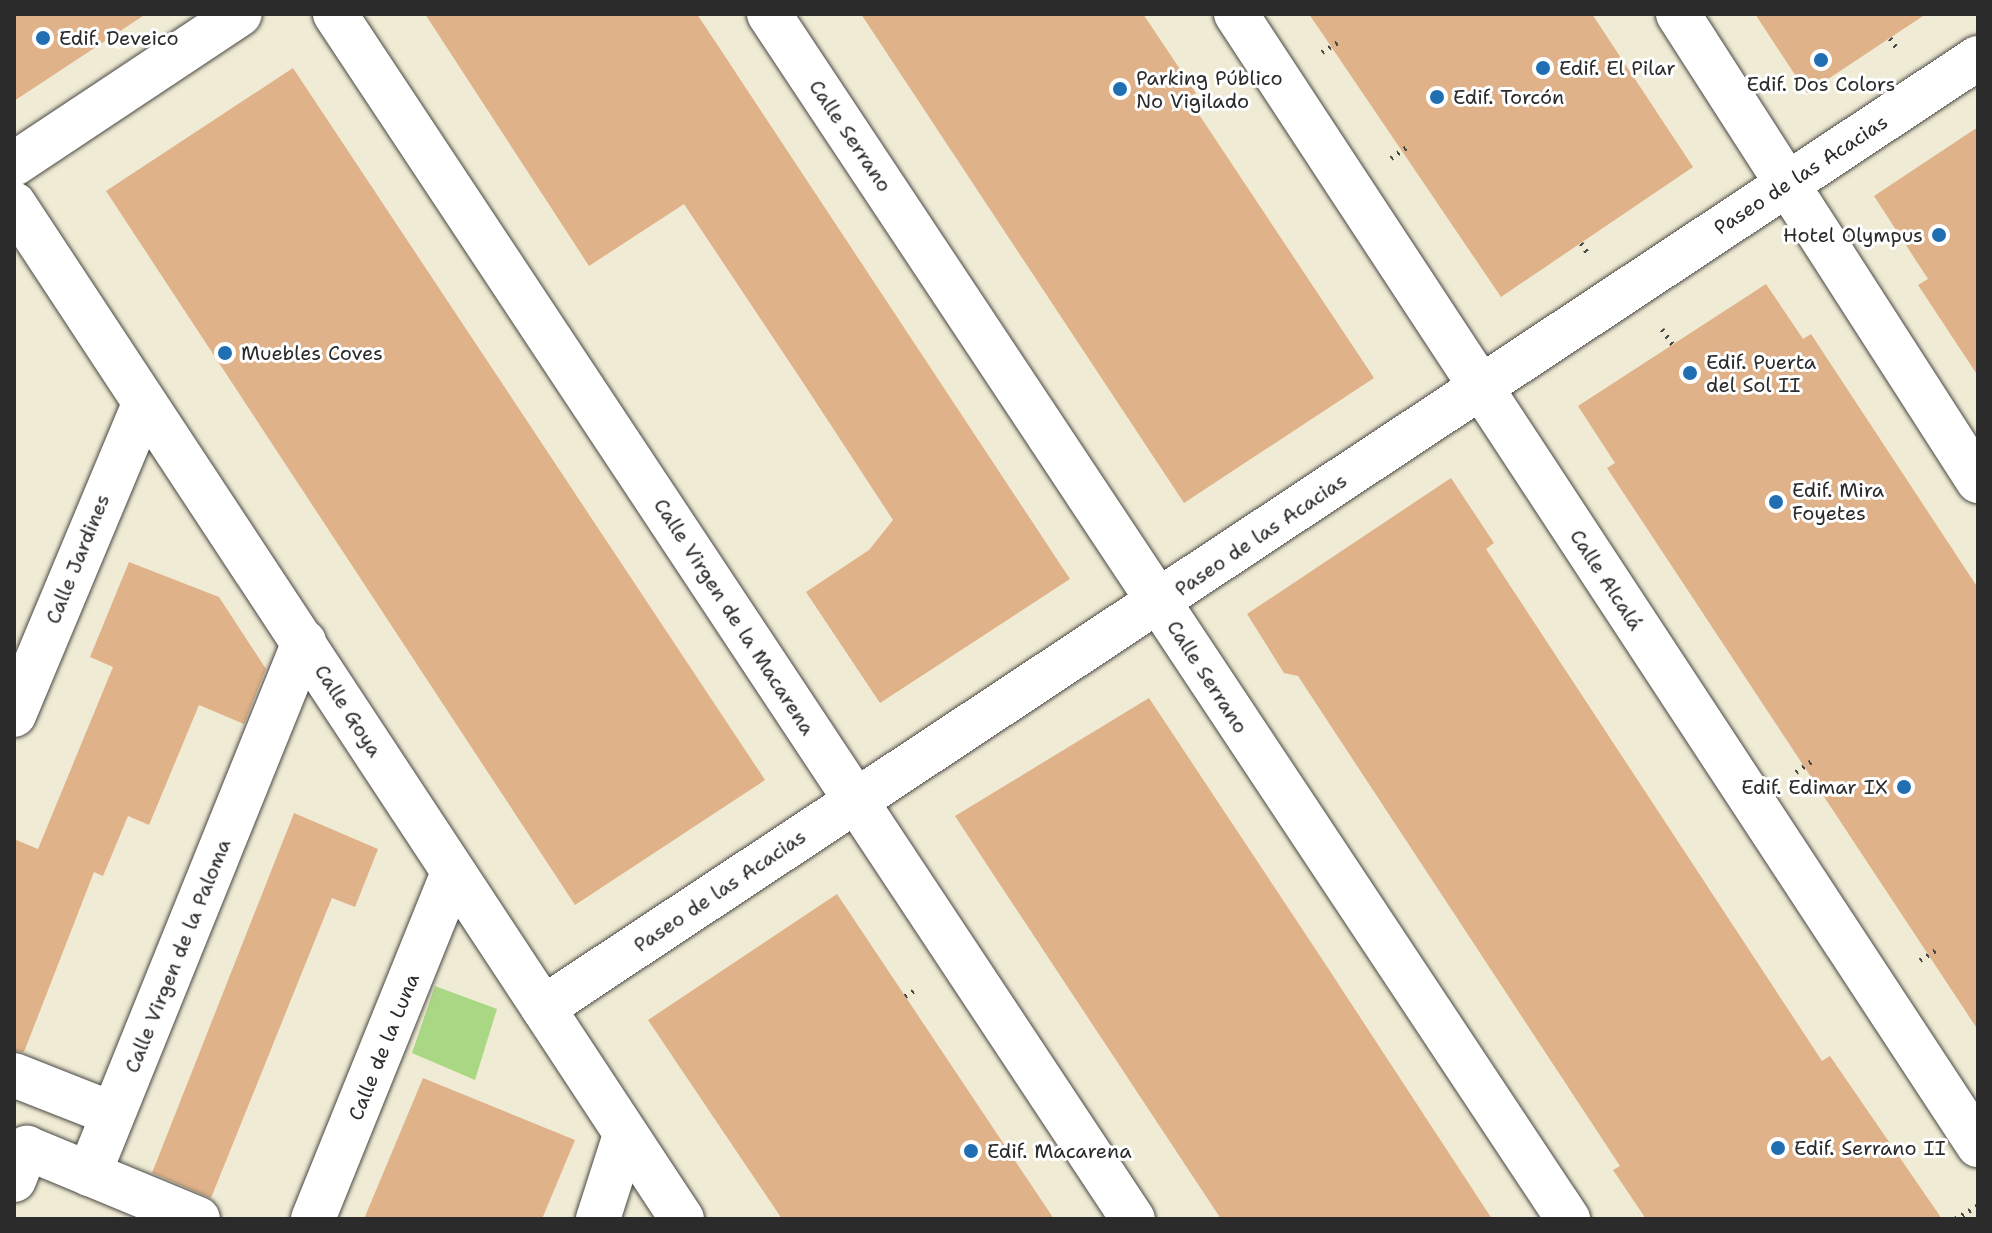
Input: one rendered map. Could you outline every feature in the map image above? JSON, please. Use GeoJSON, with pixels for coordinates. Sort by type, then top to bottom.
{"type":"FeatureCollection","features":[{"type":"Feature","properties":{"kind":"street"},"geometry":{"type":"LineString","coordinates":[[14,164],[240,14]]}},
{"type":"Feature","properties":{"kind":"street","name":"Calle Virgen de la Macarena"},"geometry":{"type":"LineString","coordinates":[[335,14],[853,801],[1133,1219]]}},
{"type":"Feature","properties":{"kind":"street","name":"Calle Serrano"},"geometry":{"type":"LineString","coordinates":[[769,14],[1568,1219]]}},
{"type":"Feature","properties":{"kind":"street","name":"Calle Alcalá"},"geometry":{"type":"LineString","coordinates":[[1236,14],[1978,1145]]}},
{"type":"Feature","properties":{"kind":"street"},"geometry":{"type":"LineString","coordinates":[[1678,14],[1978,481]]}},
{"type":"Feature","properties":{"kind":"street","name":"Paseo de las Acacias"},"geometry":{"type":"LineString","coordinates":[[543,1008],[1978,58]]}},
{"type":"Feature","properties":{"kind":"street","name":"Calle Goya"},"geometry":{"type":"LineString","coordinates":[[14,204],[682,1219]]}},
{"type":"Feature","properties":{"kind":"street","name":"Calle Jardines"},"geometry":{"type":"LineString","coordinates":[[14,715],[144,404]]}},
{"type":"Feature","properties":{"kind":"street","name":"Calle Virgen de la Paloma"},"geometry":{"type":"LineString","coordinates":[[89,1174],[304,642]]}},
{"type":"Feature","properties":{"kind":"street","name":"Calle de la Luna"},"geometry":{"type":"LineString","coordinates":[[313,1219],[453,873]]}},
{"type":"Feature","properties":{"kind":"street"},"geometry":{"type":"LineString","coordinates":[[14,1075],[113,1114]]}},
{"type":"Feature","properties":{"kind":"street"},"geometry":{"type":"LineString","coordinates":[[598,1219],[625,1135]]}},
{"type":"Feature","properties":{"kind":"street"},"geometry":{"type":"LineString","coordinates":[[14,1180],[27,1148],[191,1218]]}},
{"type":"Feature","properties":{"kind":"path"},"geometry":{"type":"LineString","coordinates":[[1955,1219],[1978,1205]]}},
{"type":"Feature","properties":{"kind":"green space"},"geometry":{"type":"Polygon","coordinates":[[[435,986],[497,1009],[475,1080],[412,1053],[435,986]]]}},
{"type":"Feature","properties":{"kind":"building"},"geometry":{"type":"Polygon","coordinates":[[[14,14],[146,14],[14,101],[14,14]]]}},
{"type":"Feature","properties":{"kind":"building"},"geometry":{"type":"Polygon","coordinates":[[[425,14],[697,14],[1070,579],[880,703],[806,592],[869,550],[893,520],[804,384],[684,204],[589,266],[425,14]]]}},
{"type":"Feature","properties":{"kind":"building"},"geometry":{"type":"Polygon","coordinates":[[[861,14],[1143,14],[1196,93],[1188,98],[1374,378],[1184,503],[861,14]]]}},
{"type":"Feature","properties":{"kind":"building"},"geometry":{"type":"Polygon","coordinates":[[[1309,14],[1592,14],[1693,167],[1501,297],[1309,14]]]}},
{"type":"Feature","properties":{"kind":"building","name":"Edif. Dos Colors"},"geometry":{"type":"Polygon","coordinates":[[[1755,14],[1926,14],[1807,93],[1755,14]]]}},
{"type":"Feature","properties":{"kind":"building"},"geometry":{"type":"Polygon","coordinates":[[[293,68],[765,780],[575,905],[106,191],[293,68]]]}},
{"type":"Feature","properties":{"kind":"building","name":"Hotel Olympus"},"geometry":{"type":"Polygon","coordinates":[[[1978,127],[1978,376],[1918,285],[1928,279],[1874,196],[1978,127]]]}},
{"type":"Feature","properties":{"kind":"building"},"geometry":{"type":"Polygon","coordinates":[[[1766,284],[1803,339],[1811,334],[1978,588],[1978,1030],[1607,468],[1615,463],[1578,406],[1766,284]]]}},
{"type":"Feature","properties":{"kind":"building"},"geometry":{"type":"Polygon","coordinates":[[[1451,478],[1494,543],[1486,549],[1822,1061],[1830,1056],[1942,1219],[1646,1219],[1613,1170],[1620,1166],[1298,676],[1284,673],[1247,614],[1451,478]]]}},
{"type":"Feature","properties":{"kind":"building"},"geometry":{"type":"Polygon","coordinates":[[[129,562],[219,597],[266,669],[244,724],[199,705],[149,825],[128,816],[103,876],[94,872],[24,1052],[14,1051],[14,839],[38,849],[113,667],[90,657],[129,562]]]}},
{"type":"Feature","properties":{"kind":"building"},"geometry":{"type":"Polygon","coordinates":[[[1149,698],[1492,1219],[1221,1219],[993,874],[955,816],[1149,698]]]}},
{"type":"Feature","properties":{"kind":"building"},"geometry":{"type":"Polygon","coordinates":[[[294,813],[378,849],[355,907],[332,898],[211,1198],[152,1173],[294,813]]]}},
{"type":"Feature","properties":{"kind":"building"},"geometry":{"type":"Polygon","coordinates":[[[837,894],[1054,1219],[782,1219],[648,1020],[837,894]]]}},
{"type":"Feature","properties":{"kind":"building"},"geometry":{"type":"Polygon","coordinates":[[[423,1078],[575,1140],[542,1219],[364,1219],[423,1078]]]}},
{"type":"Feature","properties":{"kind":"place","name":"Edif. Deveico"},"geometry":{"type":"Point","coordinates":[43,38]}},
{"type":"Feature","properties":{"kind":"place","name":"Edif. Dos Colors"},"geometry":{"type":"Point","coordinates":[1821,60]}},
{"type":"Feature","properties":{"kind":"place","name":"Edif. El Pilar"},"geometry":{"type":"Point","coordinates":[1543,68]}},
{"type":"Feature","properties":{"kind":"place","name":"Parking Público No Vigilado"},"geometry":{"type":"Point","coordinates":[1120,89]}},
{"type":"Feature","properties":{"kind":"place","name":"Edif. Torcón"},"geometry":{"type":"Point","coordinates":[1437,97]}},
{"type":"Feature","properties":{"kind":"place","name":"Hotel Olympus"},"geometry":{"type":"Point","coordinates":[1939,235]}},
{"type":"Feature","properties":{"kind":"place","name":"Muebles Coves"},"geometry":{"type":"Point","coordinates":[225,353]}},
{"type":"Feature","properties":{"kind":"place","name":"Edif. Puerta del Sol II"},"geometry":{"type":"Point","coordinates":[1690,373]}},
{"type":"Feature","properties":{"kind":"place","name":"Edif. Mira Foyetes"},"geometry":{"type":"Point","coordinates":[1776,502]}},
{"type":"Feature","properties":{"kind":"place","name":"Edif. Edimar IX"},"geometry":{"type":"Point","coordinates":[1904,787]}},
{"type":"Feature","properties":{"kind":"place","name":"Edif. Serrano II"},"geometry":{"type":"Point","coordinates":[1778,1148]}},
{"type":"Feature","properties":{"kind":"place","name":"Edif. Macarena"},"geometry":{"type":"Point","coordinates":[971,1151]}}]}
